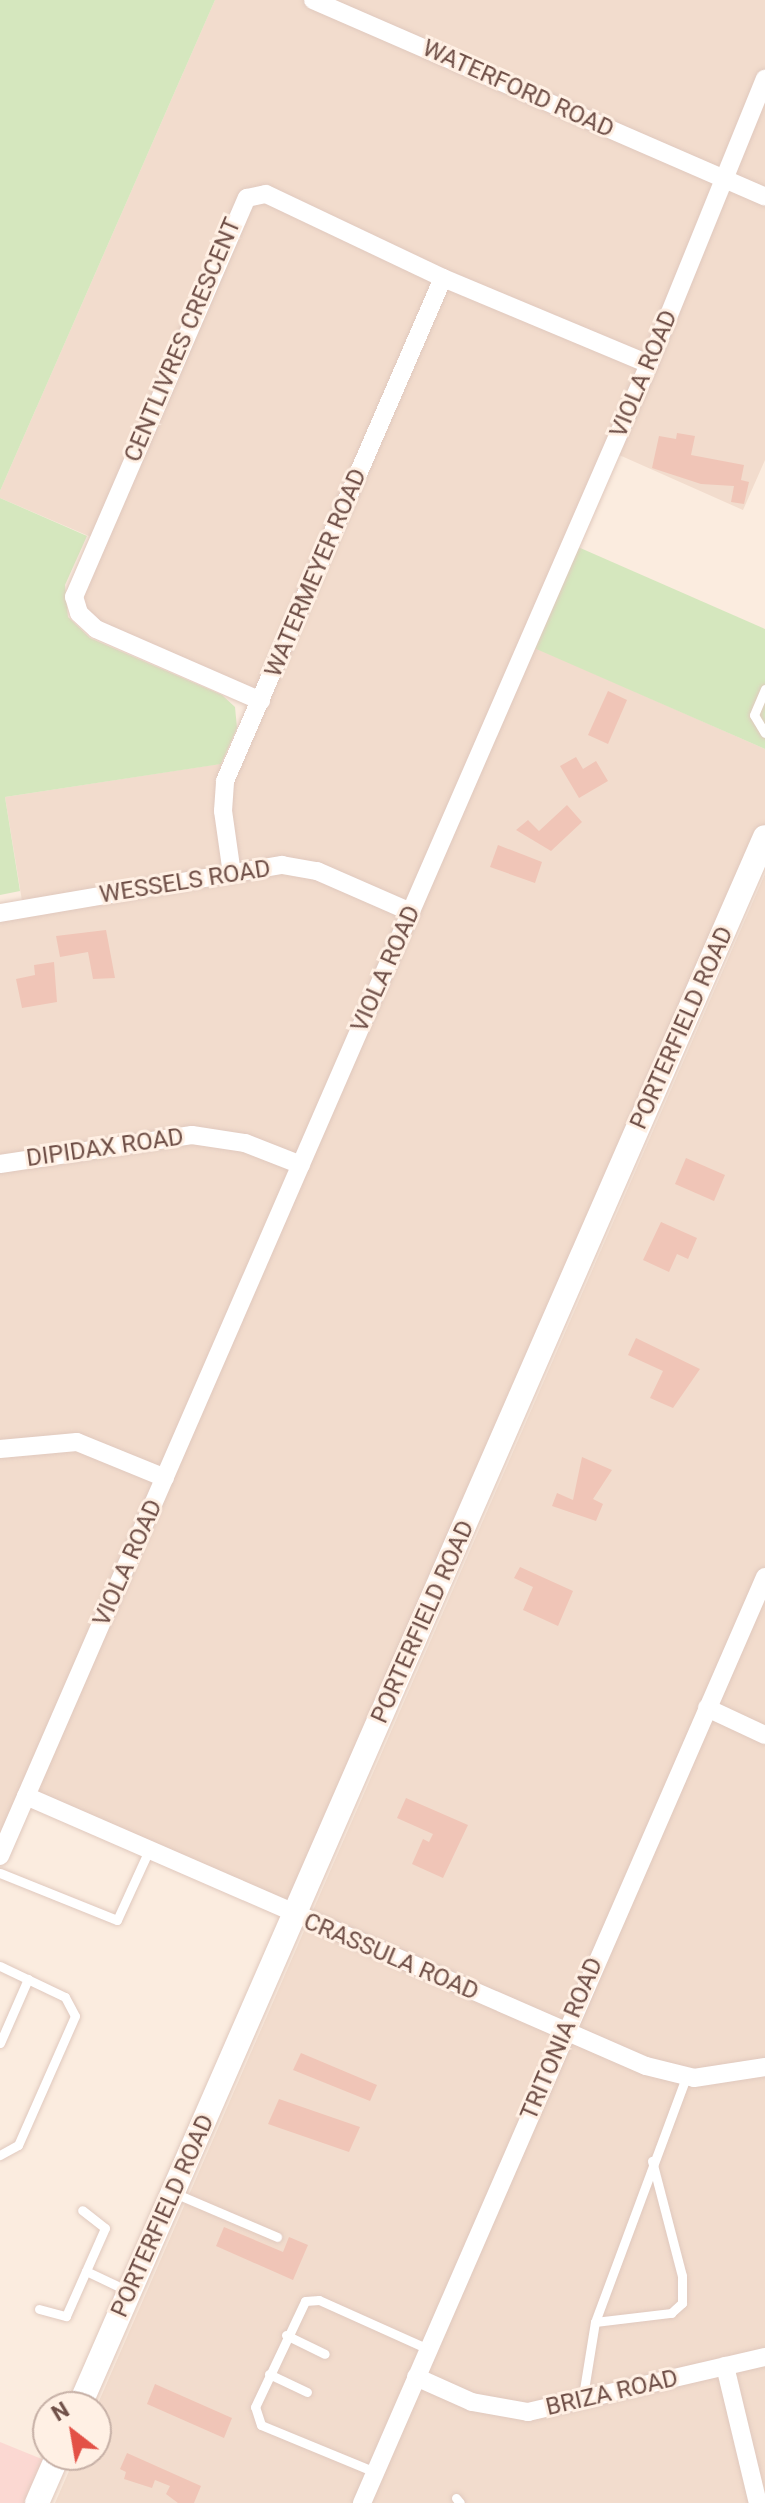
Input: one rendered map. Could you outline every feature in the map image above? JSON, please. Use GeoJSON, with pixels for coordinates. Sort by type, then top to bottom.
{"type":"FeatureCollection","features":[{"type":"Feature","properties":{"kind":"street","name":"WATERFORD ROAD"},"geometry":{"type":"LineString","coordinates":[[313,0],[765,197]]}},
{"type":"Feature","properties":{"kind":"street","name":"VIOLA ROAD"},"geometry":{"type":"LineString","coordinates":[[2,1847],[649,364],[765,79]]}},
{"type":"Feature","properties":{"kind":"street","name":"CENTLIVRES CRESCENT"},"geometry":{"type":"LineString","coordinates":[[261,701],[96,629],[76,607],[80,575],[247,198],[266,194],[443,278],[649,364]]}},
{"type":"Feature","properties":{"kind":"street","name":"WATERMEYER ROAD"},"geometry":{"type":"LineString","coordinates":[[232,874],[223,790],[443,278]]}},
{"type":"Feature","properties":{"kind":"street","name":"PORTERFIELD ROAD"},"geometry":{"type":"LineString","coordinates":[[86,2391],[765,837]]}},
{"type":"Feature","properties":{"kind":"street","name":"WESSELS ROAD"},"geometry":{"type":"LineString","coordinates":[[0,913],[232,874],[297,867],[411,912]]}},
{"type":"Feature","properties":{"kind":"street","name":"DIPIDAX ROAD"},"geometry":{"type":"LineString","coordinates":[[0,1164],[192,1135],[245,1143],[301,1165]]}},
{"type":"Feature","properties":{"kind":"street"},"geometry":{"type":"LineString","coordinates":[[0,1449],[77,1442],[165,1478]]}},
{"type":"Feature","properties":{"kind":"street","name":"TRITONIA ROAD"},"geometry":{"type":"LineString","coordinates":[[362,2503],[765,1577]]}},
{"type":"Feature","properties":{"kind":"street"},"geometry":{"type":"LineString","coordinates":[[707,1708],[765,1735]]}},
{"type":"Feature","properties":{"kind":"street","name":"CRASSULA ROAD"},"geometry":{"type":"LineString","coordinates":[[26,1796],[565,2032],[686,2077],[765,2067]]}},
{"type":"Feature","properties":{"kind":"street","name":"BRIZA ROAD"},"geometry":{"type":"LineString","coordinates":[[416,2377],[499,2410],[528,2412],[582,2402],[765,2357]]}},
{"type":"Feature","properties":{"kind":"street"},"geometry":{"type":"LineString","coordinates":[[725,2366],[758,2503]]}},
{"type":"Feature","properties":{"kind":"street"},"geometry":{"type":"LineString","coordinates":[[37,2503],[51,2471]]}},
{"type":"Feature","properties":{"kind":"lane"},"geometry":{"type":"LineString","coordinates":[[765,689],[754,715],[765,733]]}},
{"type":"Feature","properties":{"kind":"lane"},"geometry":{"type":"LineString","coordinates":[[0,1873],[117,1920],[149,1850]]}},
{"type":"Feature","properties":{"kind":"lane"},"geometry":{"type":"LineString","coordinates":[[0,1966],[70,2000],[75,2016],[18,2145],[0,2155]]}},
{"type":"Feature","properties":{"kind":"lane"},"geometry":{"type":"LineString","coordinates":[[0,2043],[28,1979]]}},
{"type":"Feature","properties":{"kind":"lane"},"geometry":{"type":"LineString","coordinates":[[582,2402],[595,2322],[652,2161],[686,2077]]}},
{"type":"Feature","properties":{"kind":"lane"},"geometry":{"type":"LineString","coordinates":[[595,2322],[671,2313],[682,2303],[682,2276],[652,2161]]}},
{"type":"Feature","properties":{"kind":"lane"},"geometry":{"type":"LineString","coordinates":[[174,2193],[277,2237]]}},
{"type":"Feature","properties":{"kind":"lane"},"geometry":{"type":"LineString","coordinates":[[39,2309],[66,2316],[105,2228],[82,2210]]}},
{"type":"Feature","properties":{"kind":"lane"},"geometry":{"type":"LineString","coordinates":[[86,2271],[129,2292]]}},
{"type":"Feature","properties":{"kind":"lane"},"geometry":{"type":"LineString","coordinates":[[375,2472],[261,2425],[254,2409],[269,2374],[301,2303],[319,2300],[428,2349]]}},
{"type":"Feature","properties":{"kind":"lane"},"geometry":{"type":"LineString","coordinates":[[286,2335],[325,2354]]}},
{"type":"Feature","properties":{"kind":"lane"},"geometry":{"type":"LineString","coordinates":[[269,2374],[307,2392]]}},
{"type":"Feature","properties":{"kind":"shaded area"},"geometry":{"type":"Polygon","coordinates":[[[215,0],[765,0],[765,460],[743,510],[608,450],[527,644],[765,749],[765,834],[294,1912],[25,1796],[0,1852],[0,911],[23,907],[5,797],[232,762],[260,700],[96,628],[78,610],[98,540],[0,498],[0,491],[215,0]]]}},
{"type":"Feature","properties":{"kind":"shaded area"},"geometry":{"type":"Polygon","coordinates":[[[765,874],[765,2503],[55,2503],[69,2471],[112,2471],[112,2391],[103,2391],[765,874]]]}},
{"type":"Feature","properties":{"kind":"shaded area"},"geometry":{"type":"Polygon","coordinates":[[[0,2442],[32,2455],[32,2471],[51,2471],[37,2503],[0,2503],[0,2442]]]}},
{"type":"Feature","properties":{"kind":"green space"},"geometry":{"type":"Polygon","coordinates":[[[0,0],[215,0],[0,491],[0,0]]]}},
{"type":"Feature","properties":{"kind":"green space"},"geometry":{"type":"Polygon","coordinates":[[[0,498],[87,536],[65,585],[68,617],[90,638],[222,695],[235,707],[237,728],[221,764],[5,797],[20,891],[0,895],[0,498]]]}},
{"type":"Feature","properties":{"kind":"green space"},"geometry":{"type":"Polygon","coordinates":[[[578,547],[765,629],[765,749],[534,648],[578,547]]]}},
{"type":"Feature","properties":{"kind":"building"},"geometry":{"type":"Polygon","coordinates":[[[677,433],[695,436],[691,455],[744,465],[741,480],[749,482],[744,504],[731,502],[734,486],[701,484],[652,468],[659,436],[676,439],[677,433]]]}},
{"type":"Feature","properties":{"kind":"building"},"geometry":{"type":"Polygon","coordinates":[[[608,691],[627,700],[608,744],[588,735],[608,691]]]}},
{"type":"Feature","properties":{"kind":"building"},"geometry":{"type":"Polygon","coordinates":[[[576,757],[583,769],[596,761],[608,781],[579,798],[560,766],[576,757]]]}},
{"type":"Feature","properties":{"kind":"building"},"geometry":{"type":"Polygon","coordinates":[[[567,805],[582,822],[551,851],[516,830],[528,820],[539,831],[567,805]]]}},
{"type":"Feature","properties":{"kind":"building"},"geometry":{"type":"Polygon","coordinates":[[[498,845],[542,862],[535,883],[490,867],[498,845]]]}},
{"type":"Feature","properties":{"kind":"building"},"geometry":{"type":"Polygon","coordinates":[[[106,930],[115,978],[93,979],[88,952],[60,957],[56,936],[106,930]]]}},
{"type":"Feature","properties":{"kind":"building"},"geometry":{"type":"Polygon","coordinates":[[[54,962],[57,1002],[22,1008],[16,979],[35,975],[34,965],[54,962]]]}},
{"type":"Feature","properties":{"kind":"building"},"geometry":{"type":"Polygon","coordinates":[[[686,1158],[725,1175],[714,1201],[675,1184],[686,1158]]]}},
{"type":"Feature","properties":{"kind":"building"},"geometry":{"type":"Polygon","coordinates":[[[661,1222],[697,1238],[688,1259],[677,1254],[669,1272],[643,1260],[661,1222]]]}},
{"type":"Feature","properties":{"kind":"building"},"geometry":{"type":"Polygon","coordinates":[[[636,1338],[700,1369],[673,1408],[650,1398],[663,1371],[628,1355],[636,1338]]]}},
{"type":"Feature","properties":{"kind":"building"},"geometry":{"type":"Polygon","coordinates":[[[582,1457],[612,1470],[593,1499],[603,1504],[596,1521],[552,1506],[557,1493],[573,1500],[582,1457]]]}},
{"type":"Feature","properties":{"kind":"building"},"geometry":{"type":"Polygon","coordinates":[[[520,1567],[573,1591],[558,1626],[523,1610],[533,1587],[514,1578],[520,1567]]]}},
{"type":"Feature","properties":{"kind":"building"},"geometry":{"type":"Polygon","coordinates":[[[406,1798],[468,1825],[443,1878],[412,1864],[423,1839],[429,1842],[433,1834],[397,1818],[406,1798]]]}},
{"type":"Feature","properties":{"kind":"building"},"geometry":{"type":"Polygon","coordinates":[[[301,2053],[377,2085],[370,2101],[293,2070],[301,2053]]]}},
{"type":"Feature","properties":{"kind":"building"},"geometry":{"type":"Polygon","coordinates":[[[279,2099],[360,2127],[349,2152],[268,2124],[279,2099]]]}},
{"type":"Feature","properties":{"kind":"building"},"geometry":{"type":"Polygon","coordinates":[[[224,2227],[283,2252],[289,2237],[308,2245],[293,2280],[216,2246],[224,2227]]]}},
{"type":"Feature","properties":{"kind":"building"},"geometry":{"type":"Polygon","coordinates":[[[155,2384],[232,2418],[224,2438],[147,2404],[155,2384]]]}},
{"type":"Feature","properties":{"kind":"building"},"geometry":{"type":"Polygon","coordinates":[[[127,2453],[201,2486],[194,2503],[178,2503],[166,2494],[170,2486],[155,2480],[152,2488],[124,2479],[126,2472],[120,2469],[127,2453]]]}}]}
